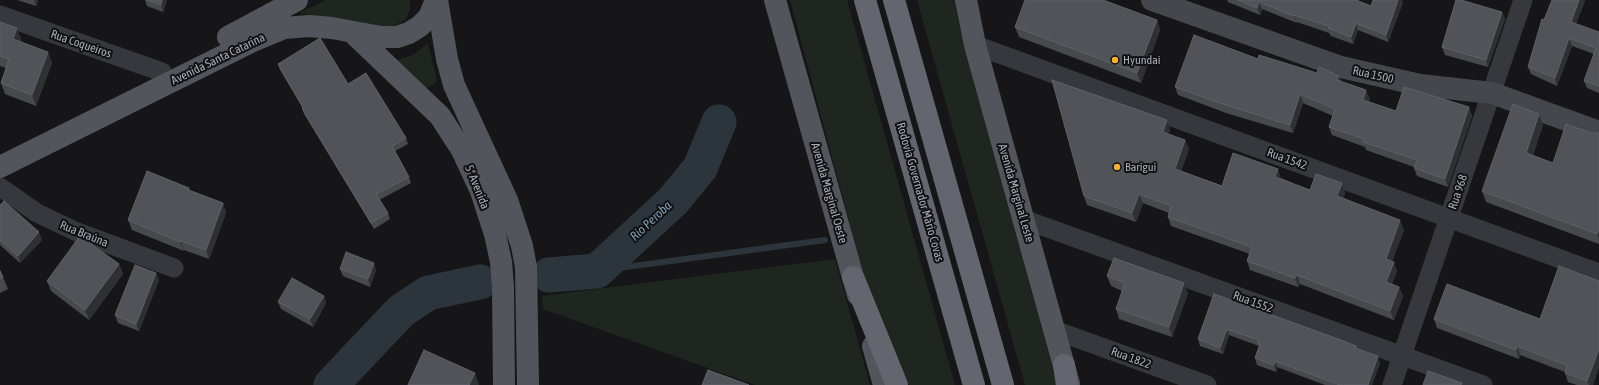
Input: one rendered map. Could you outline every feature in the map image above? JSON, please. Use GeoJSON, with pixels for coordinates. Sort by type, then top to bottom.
{"type":"FeatureCollection","features":[{"type":"Feature","properties":{"kind":"highway","name":"Rodovia Governador Mário Covas"},"geometry":{"type":"LineString","coordinates":[[865,0],[974,385]]}},
{"type":"Feature","properties":{"kind":"highway"},"geometry":{"type":"LineString","coordinates":[[894,0],[1003,385]]}},
{"type":"Feature","properties":{"kind":"highway"},"geometry":{"type":"LineString","coordinates":[[853,277],[897,385]]}},
{"type":"Feature","properties":{"kind":"main road","name":"Avenida Santa Catarina"},"geometry":{"type":"LineString","coordinates":[[0,152],[162,72],[297,0]]}},
{"type":"Feature","properties":{"kind":"main road","name":"Avenida Santa Catarina"},"geometry":{"type":"LineString","coordinates":[[0,168],[254,40],[284,28],[309,26],[332,28],[381,37],[397,37],[409,33],[420,26],[429,17],[436,0]]}},
{"type":"Feature","properties":{"kind":"main road","name":"5ª Avenida"},"geometry":{"type":"LineString","coordinates":[[436,0],[447,58],[454,85],[507,200],[522,246],[526,277],[528,385]]}},
{"type":"Feature","properties":{"kind":"main road","name":"Avenida Marginal Oeste"},"geometry":{"type":"LineString","coordinates":[[775,0],[884,385]]}},
{"type":"Feature","properties":{"kind":"main road","name":"Avenida Marginal Leste"},"geometry":{"type":"LineString","coordinates":[[966,0],[974,45],[1067,378]]}},
{"type":"Feature","properties":{"kind":"main road","name":"5ª Avenida"},"geometry":{"type":"LineString","coordinates":[[352,32],[440,116],[462,150],[481,191],[495,234],[501,262],[504,385]]}},
{"type":"Feature","properties":{"kind":"street","name":"Rua 1500"},"geometry":{"type":"LineString","coordinates":[[1152,0],[1341,67],[1420,85],[1492,93],[1599,132]]}},
{"type":"Feature","properties":{"kind":"street","name":"Rua 968"},"geometry":{"type":"LineString","coordinates":[[1392,385],[1523,0]]}},
{"type":"Feature","properties":{"kind":"street","name":"Rua Coqueiros"},"geometry":{"type":"LineString","coordinates":[[0,15],[162,72]]}},
{"type":"Feature","properties":{"kind":"street","name":"Rua 1542"},"geometry":{"type":"LineString","coordinates":[[974,45],[1599,273]]}},
{"type":"Feature","properties":{"kind":"street","name":"Rua Braúna"},"geometry":{"type":"LineString","coordinates":[[0,187],[37,213],[76,232],[174,268]]}},
{"type":"Feature","properties":{"kind":"street","name":"Rua 1552"},"geometry":{"type":"LineString","coordinates":[[1023,219],[1483,385]]}},
{"type":"Feature","properties":{"kind":"street","name":"Rua 1822"},"geometry":{"type":"LineString","coordinates":[[1054,330],[1208,385]]}},
{"type":"Feature","properties":{"kind":"shaded area"},"geometry":{"type":"Polygon","coordinates":[[[326,0],[410,0],[410,10],[405,20],[393,26],[382,27],[299,13],[326,0]]]}},
{"type":"Feature","properties":{"kind":"shaded area"},"geometry":{"type":"Polygon","coordinates":[[[790,0],[847,0],[955,385],[909,385],[865,280],[790,0]]]}},
{"type":"Feature","properties":{"kind":"shaded area"},"geometry":{"type":"Polygon","coordinates":[[[917,0],[955,0],[959,25],[1057,385],[1025,385],[917,0]]]}},
{"type":"Feature","properties":{"kind":"shaded area"},"geometry":{"type":"Polygon","coordinates":[[[428,43],[437,82],[423,91],[391,62],[413,55],[428,43]]]}},
{"type":"Feature","properties":{"kind":"shaded area"},"geometry":{"type":"Polygon","coordinates":[[[835,259],[870,385],[755,385],[543,309],[542,296],[835,259]]]}},
{"type":"Feature","properties":{"kind":"building"},"geometry":{"type":"Polygon","coordinates":[[[147,0],[162,0],[161,5],[147,0]]]}},
{"type":"Feature","properties":{"kind":"building","name":"Hyundai"},"geometry":{"type":"Polygon","coordinates":[[[1025,0],[1103,0],[1157,20],[1137,73],[1015,27],[1025,0]]]}},
{"type":"Feature","properties":{"kind":"building"},"geometry":{"type":"Polygon","coordinates":[[[1238,0],[1356,0],[1371,6],[1373,0],[1398,0],[1386,35],[1356,23],[1351,37],[1328,28],[1329,26],[1294,16],[1259,2],[1257,8],[1238,0]]]}},
{"type":"Feature","properties":{"kind":"building"},"geometry":{"type":"Polygon","coordinates":[[[1456,0],[1461,0],[1502,12],[1486,60],[1442,47],[1456,0]]]}},
{"type":"Feature","properties":{"kind":"building"},"geometry":{"type":"Polygon","coordinates":[[[1552,0],[1579,0],[1571,22],[1599,32],[1599,86],[1584,81],[1596,48],[1569,38],[1555,78],[1528,67],[1542,19],[1544,20],[1552,0]]]}},
{"type":"Feature","properties":{"kind":"building"},"geometry":{"type":"Polygon","coordinates":[[[0,22],[17,28],[13,39],[48,52],[32,95],[1,83],[9,59],[0,56],[0,22]]]}},
{"type":"Feature","properties":{"kind":"building"},"geometry":{"type":"Polygon","coordinates":[[[1194,35],[1258,59],[1259,55],[1317,73],[1319,67],[1339,76],[1337,80],[1366,90],[1363,100],[1396,111],[1404,87],[1469,107],[1445,179],[1414,168],[1417,160],[1363,142],[1364,139],[1329,127],[1335,109],[1300,94],[1290,125],[1175,87],[1194,35]]]}},
{"type":"Feature","properties":{"kind":"building"},"geometry":{"type":"Polygon","coordinates":[[[320,38],[348,84],[366,73],[406,138],[392,146],[409,177],[376,194],[388,213],[371,223],[302,108],[303,107],[278,64],[320,38]]]}},
{"type":"Feature","properties":{"kind":"building"},"geometry":{"type":"Polygon","coordinates":[[[1052,80],[1167,120],[1163,132],[1185,140],[1175,169],[1222,186],[1233,153],[1278,169],[1275,177],[1310,190],[1316,174],[1342,183],[1337,196],[1400,220],[1386,259],[1394,262],[1386,282],[1399,287],[1390,311],[1297,275],[1295,278],[1247,261],[1252,247],[1168,217],[1171,206],[1139,194],[1132,213],[1084,196],[1052,80]]]}},
{"type":"Feature","properties":{"kind":"building"},"geometry":{"type":"Polygon","coordinates":[[[1513,104],[1539,114],[1526,153],[1553,163],[1566,124],[1591,133],[1599,133],[1599,229],[1597,234],[1482,191],[1513,104]]]}},
{"type":"Feature","properties":{"kind":"building"},"geometry":{"type":"Polygon","coordinates":[[[147,171],[189,188],[188,190],[223,203],[206,250],[181,241],[180,242],[128,220],[147,171]]]}},
{"type":"Feature","properties":{"kind":"building"},"geometry":{"type":"Polygon","coordinates":[[[4,201],[39,232],[18,256],[0,240],[0,205],[4,201]]]}},
{"type":"Feature","properties":{"kind":"building"},"geometry":{"type":"Polygon","coordinates":[[[80,236],[119,264],[85,310],[47,281],[80,236]]]}},
{"type":"Feature","properties":{"kind":"building"},"geometry":{"type":"Polygon","coordinates":[[[346,252],[374,263],[368,279],[340,269],[346,252]]]}},
{"type":"Feature","properties":{"kind":"building"},"geometry":{"type":"Polygon","coordinates":[[[1114,258],[1184,283],[1169,327],[1116,309],[1125,283],[1107,276],[1114,258]]]}},
{"type":"Feature","properties":{"kind":"building"},"geometry":{"type":"Polygon","coordinates":[[[135,265],[156,273],[136,324],[115,315],[135,265]]]}},
{"type":"Feature","properties":{"kind":"building"},"geometry":{"type":"Polygon","coordinates":[[[1559,266],[1599,281],[1599,349],[1587,381],[1565,373],[1567,365],[1517,346],[1516,350],[1434,319],[1447,284],[1540,319],[1559,266]]]}},
{"type":"Feature","properties":{"kind":"building"},"geometry":{"type":"Polygon","coordinates":[[[0,271],[3,277],[0,279],[0,271]]]}},
{"type":"Feature","properties":{"kind":"building"},"geometry":{"type":"Polygon","coordinates":[[[292,278],[324,296],[310,319],[278,302],[292,278]]]}},
{"type":"Feature","properties":{"kind":"building"},"geometry":{"type":"Polygon","coordinates":[[[1214,294],[1338,339],[1356,346],[1355,348],[1378,356],[1368,385],[1340,385],[1275,361],[1274,365],[1255,358],[1260,344],[1258,343],[1259,340],[1227,329],[1220,348],[1198,339],[1214,294]]]}},
{"type":"Feature","properties":{"kind":"building"},"geometry":{"type":"Polygon","coordinates":[[[424,350],[475,373],[469,385],[408,385],[424,350]]]}},
{"type":"Feature","properties":{"kind":"building"},"geometry":{"type":"Polygon","coordinates":[[[708,370],[749,385],[702,385],[708,370]]]}},
{"type":"Feature","properties":{"kind":"building"},"geometry":{"type":"Polygon","coordinates":[[[1428,371],[1462,383],[1461,385],[1423,385],[1428,371]]]}},
{"type":"Feature","properties":{"kind":"waterway","name":"Rio Peroba"},"geometry":{"type":"LineString","coordinates":[[549,275],[597,271],[673,201],[700,168],[719,122]]}},
{"type":"Feature","properties":{"kind":"waterway"},"geometry":{"type":"LineString","coordinates":[[597,271],[825,240]]}},
{"type":"Feature","properties":{"kind":"waterway","name":"Rio Peroba"},"geometry":{"type":"LineString","coordinates":[[331,385],[401,311],[428,293],[480,282]]}},
{"type":"Feature","properties":{"kind":"place","name":"Hyundai"},"geometry":{"type":"Point","coordinates":[1115,60]}},
{"type":"Feature","properties":{"kind":"place","name":"Barigui"},"geometry":{"type":"Point","coordinates":[1117,167]}}]}
